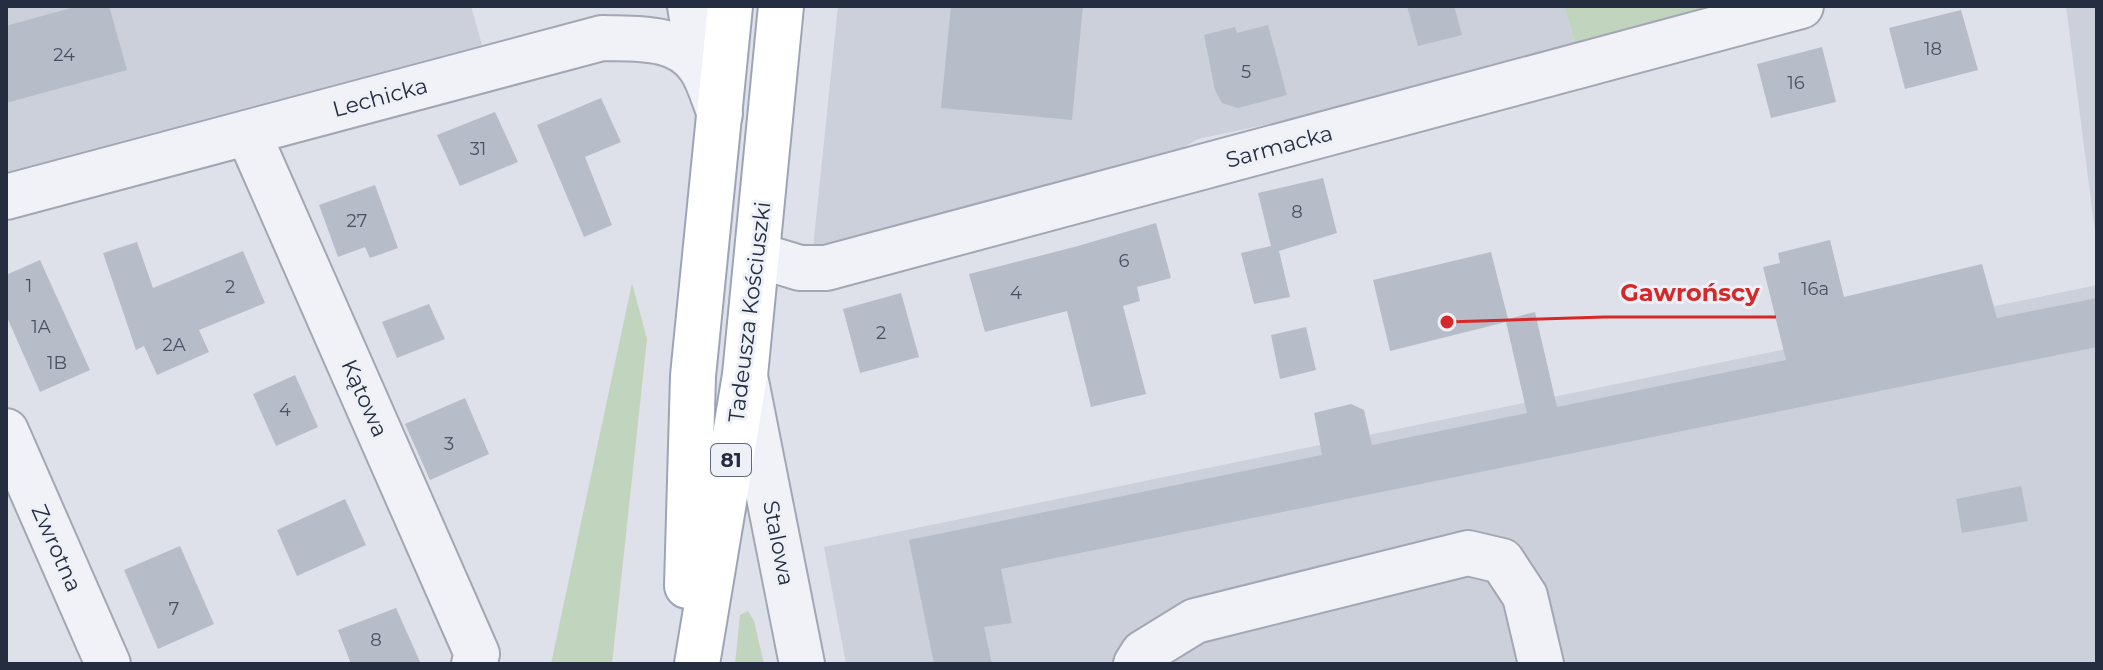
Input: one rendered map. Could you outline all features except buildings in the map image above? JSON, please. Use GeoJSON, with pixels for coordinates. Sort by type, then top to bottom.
{"type":"FeatureCollection","features":[{"type":"Feature","properties":{"kind":"main road","name":"Tadeusza Kościuszki"},"geometry":{"type":"LineString","coordinates":[[685,664],[693,376],[730,6]]}},
{"type":"Feature","properties":{"kind":"main road","name":"Tadeusza Kościuszki"},"geometry":{"type":"LineString","coordinates":[[697,664],[745,375],[781,6]]}},
{"type":"Feature","properties":{"kind":"street"},"geometry":{"type":"LineString","coordinates":[[602,38],[654,6]]}},
{"type":"Feature","properties":{"kind":"street"},"geometry":{"type":"LineString","coordinates":[[690,6],[700,67],[720,114]]}},
{"type":"Feature","properties":{"kind":"street","name":"Sarmacka"},"geometry":{"type":"LineString","coordinates":[[757,255],[800,268],[826,268],[1801,6]]}},
{"type":"Feature","properties":{"kind":"street","name":"Lechicka"},"geometry":{"type":"LineString","coordinates":[[6,197],[602,38],[656,39],[685,53],[700,67]]}},
{"type":"Feature","properties":{"kind":"street","name":"Kątowa"},"geometry":{"type":"LineString","coordinates":[[248,133],[477,654],[474,664]]}},
{"type":"Feature","properties":{"kind":"street","name":"Stalowa"},"geometry":{"type":"LineString","coordinates":[[745,375],[802,664]]}},
{"type":"Feature","properties":{"kind":"street","name":"Zwrotna"},"geometry":{"type":"LineString","coordinates":[[6,431],[108,664]]}},
{"type":"Feature","properties":{"kind":"street"},"geometry":{"type":"LineString","coordinates":[[1136,664],[1143,653],[1195,621],[1468,553],[1502,561],[1518,584],[1525,596],[1541,664]]}},
{"type":"Feature","properties":{"kind":"shaded area"},"geometry":{"type":"Polygon","coordinates":[[[6,6],[471,6],[482,45],[6,172],[6,6]]]}},
{"type":"Feature","properties":{"kind":"shaded area"},"geometry":{"type":"Polygon","coordinates":[[[838,6],[1564,6],[1580,58],[1198,139],[1129,178],[813,248],[838,6]]]}},
{"type":"Feature","properties":{"kind":"shaded area"},"geometry":{"type":"Polygon","coordinates":[[[2066,6],[2097,6],[2097,247],[2066,6]]]}},
{"type":"Feature","properties":{"kind":"shaded area"},"geometry":{"type":"Polygon","coordinates":[[[2097,285],[2097,664],[846,664],[824,547],[2097,285]]]}},
{"type":"Feature","properties":{"kind":"green space"},"geometry":{"type":"Polygon","coordinates":[[[1564,6],[1801,6],[1580,58],[1564,6]]]}},
{"type":"Feature","properties":{"kind":"green space"},"geometry":{"type":"Polygon","coordinates":[[[632,283],[647,339],[612,664],[551,664],[632,283]]]}},
{"type":"Feature","properties":{"kind":"green space"},"geometry":{"type":"Polygon","coordinates":[[[748,611],[754,621],[764,664],[735,664],[740,615],[748,611]]]}},
{"type":"Feature","properties":{"kind":"place","name":"Gawrońscy"},"geometry":{"type":"Point","coordinates":[1447,322]}}]}
